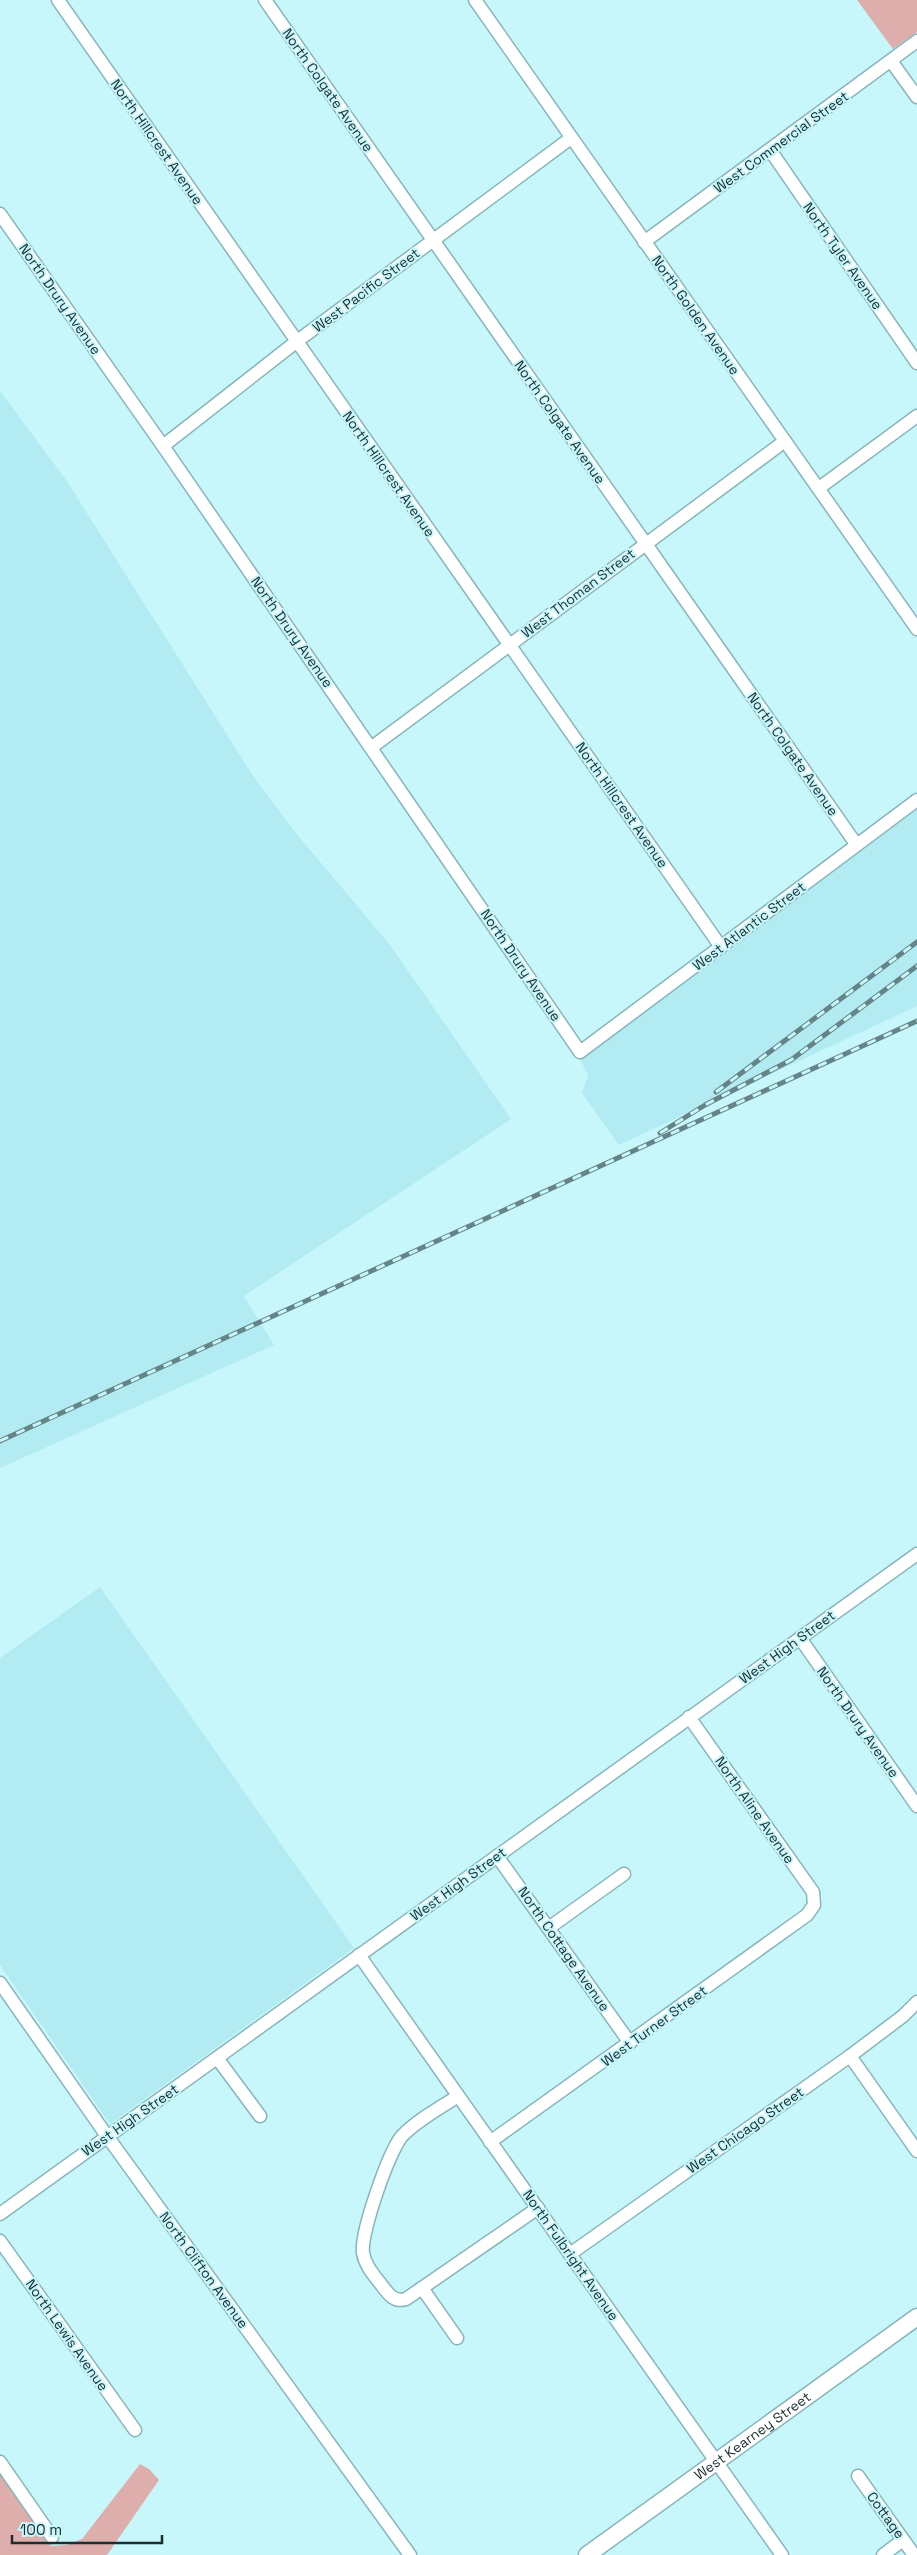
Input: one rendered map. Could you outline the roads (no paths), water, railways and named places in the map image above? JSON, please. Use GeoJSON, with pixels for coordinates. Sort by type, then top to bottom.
{"type":"FeatureCollection","features":[{"type":"Feature","properties":{"kind":"main road","name":"West Kearney Street"},"geometry":{"type":"LineString","coordinates":[[587,2555],[917,2316]]}},
{"type":"Feature","properties":{"kind":"street","name":"North Hillcrest Avenue"},"geometry":{"type":"LineString","coordinates":[[58,0],[721,947]]}},
{"type":"Feature","properties":{"kind":"street","name":"North Colgate Avenue"},"geometry":{"type":"LineString","coordinates":[[264,0],[856,844]]}},
{"type":"Feature","properties":{"kind":"street","name":"North Golden Avenue"},"geometry":{"type":"LineString","coordinates":[[475,0],[917,629]]}},
{"type":"Feature","properties":{"kind":"street","name":"West Commercial Street"},"geometry":{"type":"LineString","coordinates":[[644,242],[917,41]]}},
{"type":"Feature","properties":{"kind":"street"},"geometry":{"type":"LineString","coordinates":[[891,61],[917,98]]}},
{"type":"Feature","properties":{"kind":"street","name":"West Pacific Street"},"geometry":{"type":"LineString","coordinates":[[164,446],[296,342],[571,138]]}},
{"type":"Feature","properties":{"kind":"street","name":"North Tyler Avenue"},"geometry":{"type":"LineString","coordinates":[[770,150],[917,363]]}},
{"type":"Feature","properties":{"kind":"street","name":"North Drury Avenue"},"geometry":{"type":"LineString","coordinates":[[0,214],[164,446],[580,1052]]}},
{"type":"Feature","properties":{"kind":"street"},"geometry":{"type":"LineString","coordinates":[[819,488],[917,416]]}},
{"type":"Feature","properties":{"kind":"street","name":"West Thoman Street"},"geometry":{"type":"LineString","coordinates":[[372,747],[785,441]]}},
{"type":"Feature","properties":{"kind":"street","name":"West Atlantic Street"},"geometry":{"type":"LineString","coordinates":[[580,1052],[917,800]]}},
{"type":"Feature","properties":{"kind":"street","name":"West High Street"},"geometry":{"type":"LineString","coordinates":[[0,2214],[917,1554]]}},
{"type":"Feature","properties":{"kind":"street","name":"North Drury Avenue"},"geometry":{"type":"LineString","coordinates":[[800,1638],[917,1806]]}},
{"type":"Feature","properties":{"kind":"street","name":"North Aline Avenue"},"geometry":{"type":"LineString","coordinates":[[689,1717],[813,1892],[814,1905]]}},
{"type":"Feature","properties":{"kind":"street","name":"North Cottage Avenue"},"geometry":{"type":"LineString","coordinates":[[497,1856],[550,1927],[630,2043]]}},
{"type":"Feature","properties":{"kind":"street"},"geometry":{"type":"LineString","coordinates":[[550,1927],[624,1874]]}},
{"type":"Feature","properties":{"kind":"street","name":"West Turner Street"},"geometry":{"type":"LineString","coordinates":[[490,2142],[807,1914],[814,1905]]}},
{"type":"Feature","properties":{"kind":"street","name":"North Fulbright Avenue"},"geometry":{"type":"LineString","coordinates":[[359,1955],[782,2555]]}},
{"type":"Feature","properties":{"kind":"street","name":"North Clifton Avenue"},"geometry":{"type":"LineString","coordinates":[[0,1983],[107,2136],[410,2555]]}},
{"type":"Feature","properties":{"kind":"street","name":"West Chicago Street"},"geometry":{"type":"LineString","coordinates":[[570,2254],[850,2056],[903,2016],[917,2002]]}},
{"type":"Feature","properties":{"kind":"street"},"geometry":{"type":"LineString","coordinates":[[850,2056],[917,2151]]}},
{"type":"Feature","properties":{"kind":"street"},"geometry":{"type":"LineString","coordinates":[[217,2058],[260,2116]]}},
{"type":"Feature","properties":{"kind":"street"},"geometry":{"type":"LineString","coordinates":[[458,2096],[410,2129],[395,2146],[388,2160],[363,2242],[363,2253],[367,2265],[392,2298],[404,2300],[538,2208]]}},
{"type":"Feature","properties":{"kind":"street","name":"North Lewis Avenue"},"geometry":{"type":"LineString","coordinates":[[0,2241],[135,2430]]}},
{"type":"Feature","properties":{"kind":"street"},"geometry":{"type":"LineString","coordinates":[[422,2288],[457,2338]]}},
{"type":"Feature","properties":{"kind":"street"},"geometry":{"type":"LineString","coordinates":[[0,2462],[52,2537]]}},
{"type":"Feature","properties":{"kind":"street","name":"Cottage"},"geometry":{"type":"LineString","coordinates":[[858,2476],[914,2555]]}},
{"type":"Feature","properties":{"kind":"street"},"geometry":{"type":"LineString","coordinates":[[883,2555],[904,2540]]}},
{"type":"Feature","properties":{"kind":"railway"},"geometry":{"type":"LineString","coordinates":[[716,1092],[917,942]]}},
{"type":"Feature","properties":{"kind":"railway"},"geometry":{"type":"LineString","coordinates":[[660,1133],[705,1105],[791,1060],[917,966]]}},
{"type":"Feature","properties":{"kind":"railway"},"geometry":{"type":"LineString","coordinates":[[0,1441],[917,1021]]}}]}
